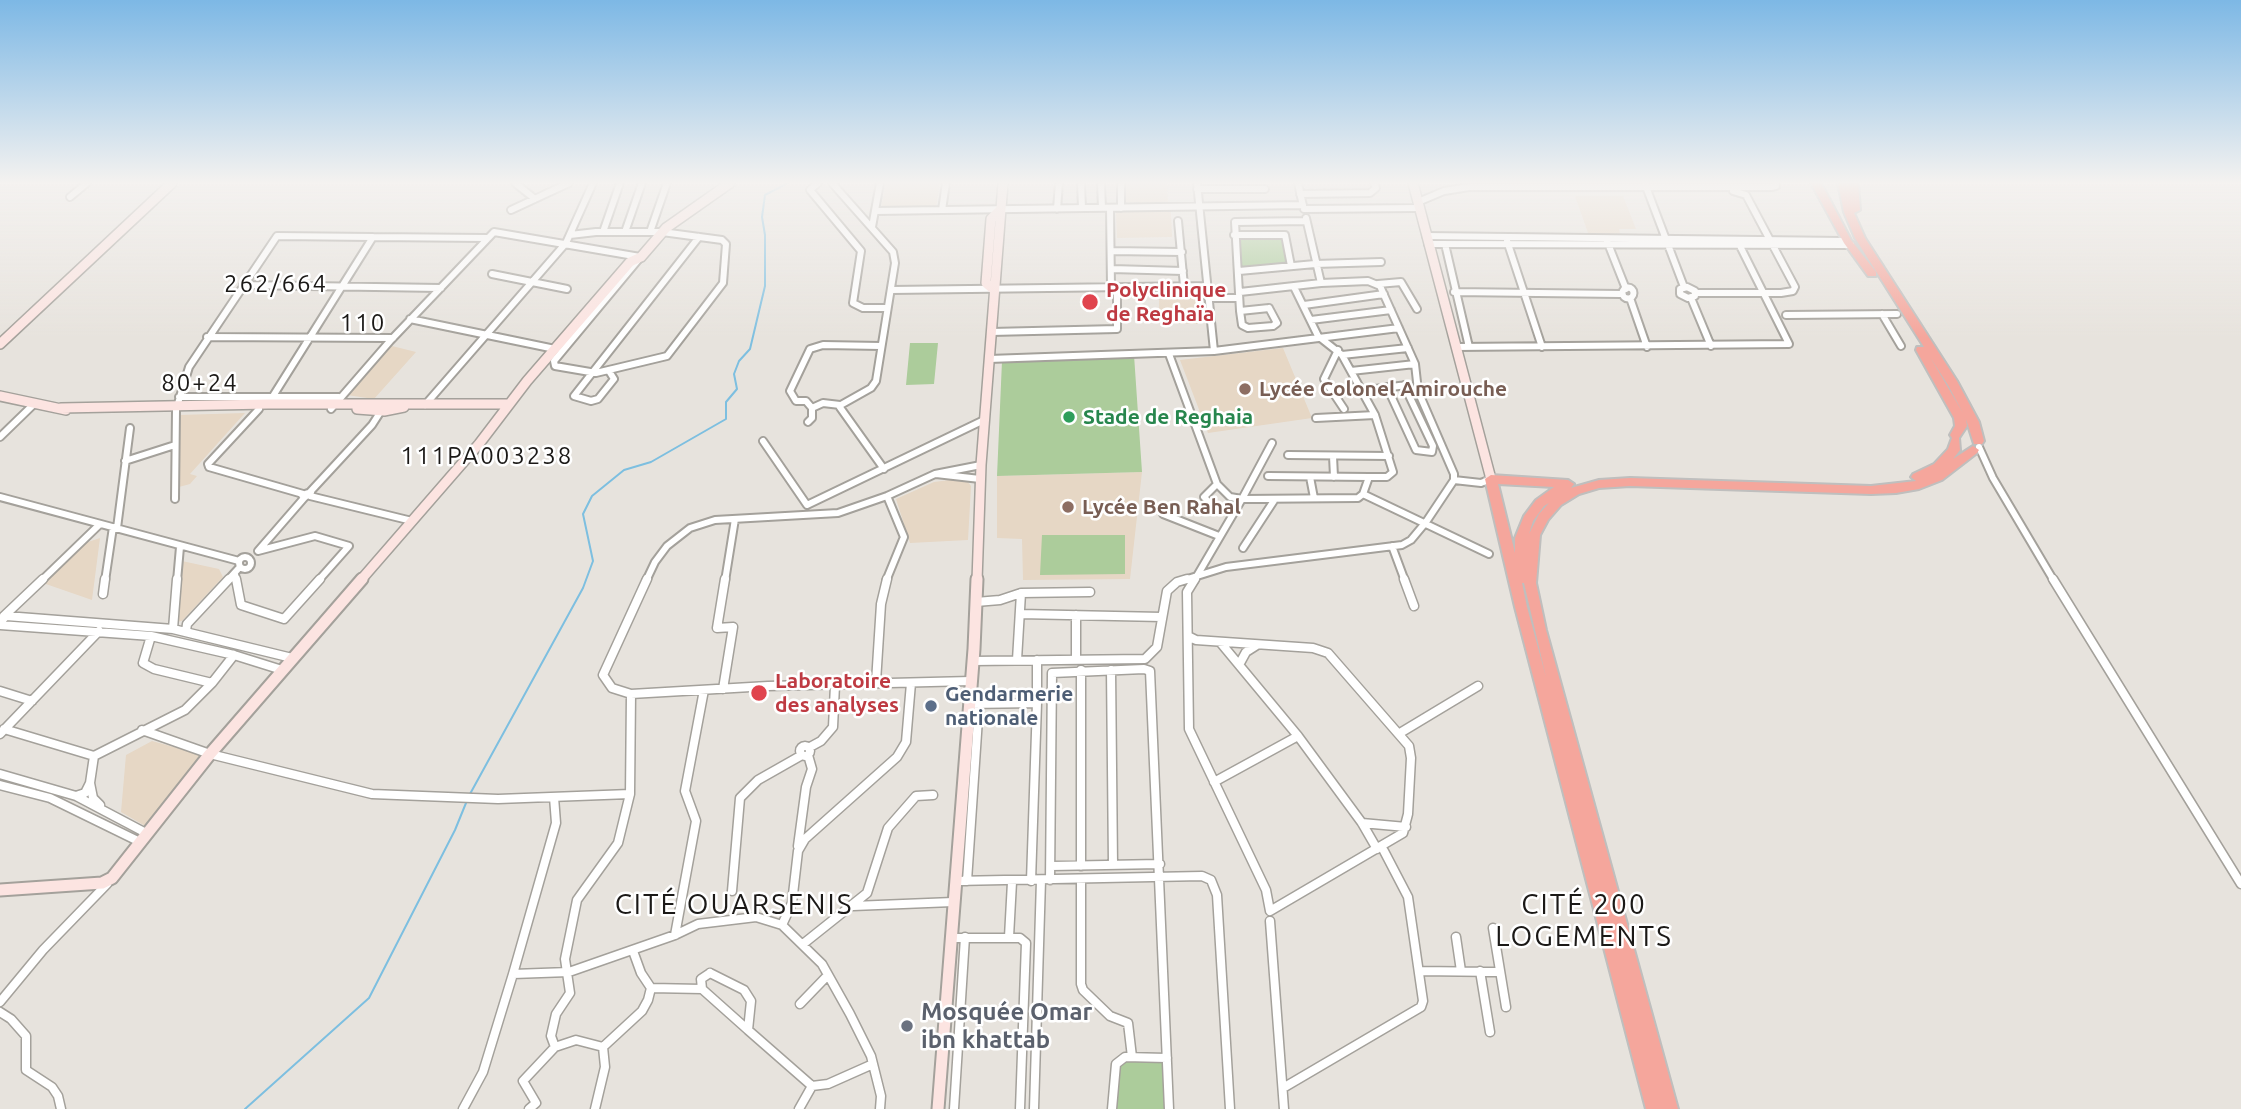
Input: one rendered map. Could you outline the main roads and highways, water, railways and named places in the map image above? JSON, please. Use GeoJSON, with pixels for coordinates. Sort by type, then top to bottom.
{"type":"FeatureCollection","features":[{"type":"Feature","properties":{"kind":"highway"},"geometry":{"type":"LineString","coordinates":[[1844,235],[1876,273]]}},
{"type":"Feature","properties":{"kind":"highway"},"geometry":{"type":"LineString","coordinates":[[1853,235],[1953,384],[1973,422],[1977,446]]}},
{"type":"Feature","properties":{"kind":"highway"},"geometry":{"type":"LineString","coordinates":[[1521,607],[1519,565],[1525,528],[1540,503],[1568,484],[1593,477],[1619,475],[1867,483],[1894,481],[1921,476],[1938,467],[1954,450],[1961,418],[1897,314],[1858,235]]}},
{"type":"Feature","properties":{"kind":"highway"},"geometry":{"type":"LineString","coordinates":[[1863,235],[1876,273]]}},
{"type":"Feature","properties":{"kind":"highway"},"geometry":{"type":"LineString","coordinates":[[1955,438],[1960,446],[1977,446]]}},
{"type":"Feature","properties":{"kind":"highway"},"geometry":{"type":"LineString","coordinates":[[1670,1109],[1539,630],[1530,583],[1534,535],[1543,517],[1557,502],[1575,491],[1599,484],[1630,482],[1896,489],[1919,485],[1938,477],[1977,446]]}},
{"type":"Feature","properties":{"kind":"highway"},"geometry":{"type":"LineString","coordinates":[[1568,484],[1490,478],[1521,607],[1654,1109]]}},
{"type":"Feature","properties":{"kind":"waterway"},"geometry":{"type":"LineString","coordinates":[[470,794],[583,588],[593,561],[583,514],[592,496],[624,470],[651,462],[726,419],[726,402],[737,389],[734,374],[739,361],[750,349],[765,286],[765,235]]}},
{"type":"Feature","properties":{"kind":"waterway"},"geometry":{"type":"LineString","coordinates":[[245,1109],[369,998],[455,830],[466,803]]}},
{"type":"Feature","properties":{"kind":"place","name":"Polyclinique de Reghaïa"},"geometry":{"type":"Point","coordinates":[1090,302]}},
{"type":"Feature","properties":{"kind":"place","name":"Lycée Colonel Amirouche"},"geometry":{"type":"Point","coordinates":[1245,389]}},
{"type":"Feature","properties":{"kind":"place","name":"Stade de Reghaia"},"geometry":{"type":"Point","coordinates":[1069,417]}},
{"type":"Feature","properties":{"kind":"place","name":"Lycée Ben Rahal"},"geometry":{"type":"Point","coordinates":[1068,507]}},
{"type":"Feature","properties":{"kind":"place","name":"Laboratoire des analyses"},"geometry":{"type":"Point","coordinates":[759,693]}},
{"type":"Feature","properties":{"kind":"place","name":"Gendarmerie nationale"},"geometry":{"type":"Point","coordinates":[931,706]}},
{"type":"Feature","properties":{"kind":"place","name":"Mosquée Omar ibn khattab"},"geometry":{"type":"Point","coordinates":[907,1026]}},
{"type":"Feature","properties":{"kind":"district","name":"262/664"},"geometry":{"type":"Point","coordinates":[276,284]}},
{"type":"Feature","properties":{"kind":"district","name":"110"},"geometry":{"type":"Point","coordinates":[363,323]}},
{"type":"Feature","properties":{"kind":"district","name":"80+24"},"geometry":{"type":"Point","coordinates":[200,383]}},
{"type":"Feature","properties":{"kind":"district","name":"111PA003238"},"geometry":{"type":"Point","coordinates":[487,456]}},
{"type":"Feature","properties":{"kind":"district","name":"CITÉ OUARSENIS"},"geometry":{"type":"Point","coordinates":[734,905]}},
{"type":"Feature","properties":{"kind":"district","name":"CITÉ 200 LOGEMENTS"},"geometry":{"type":"Point","coordinates":[1584,921]}}]}
